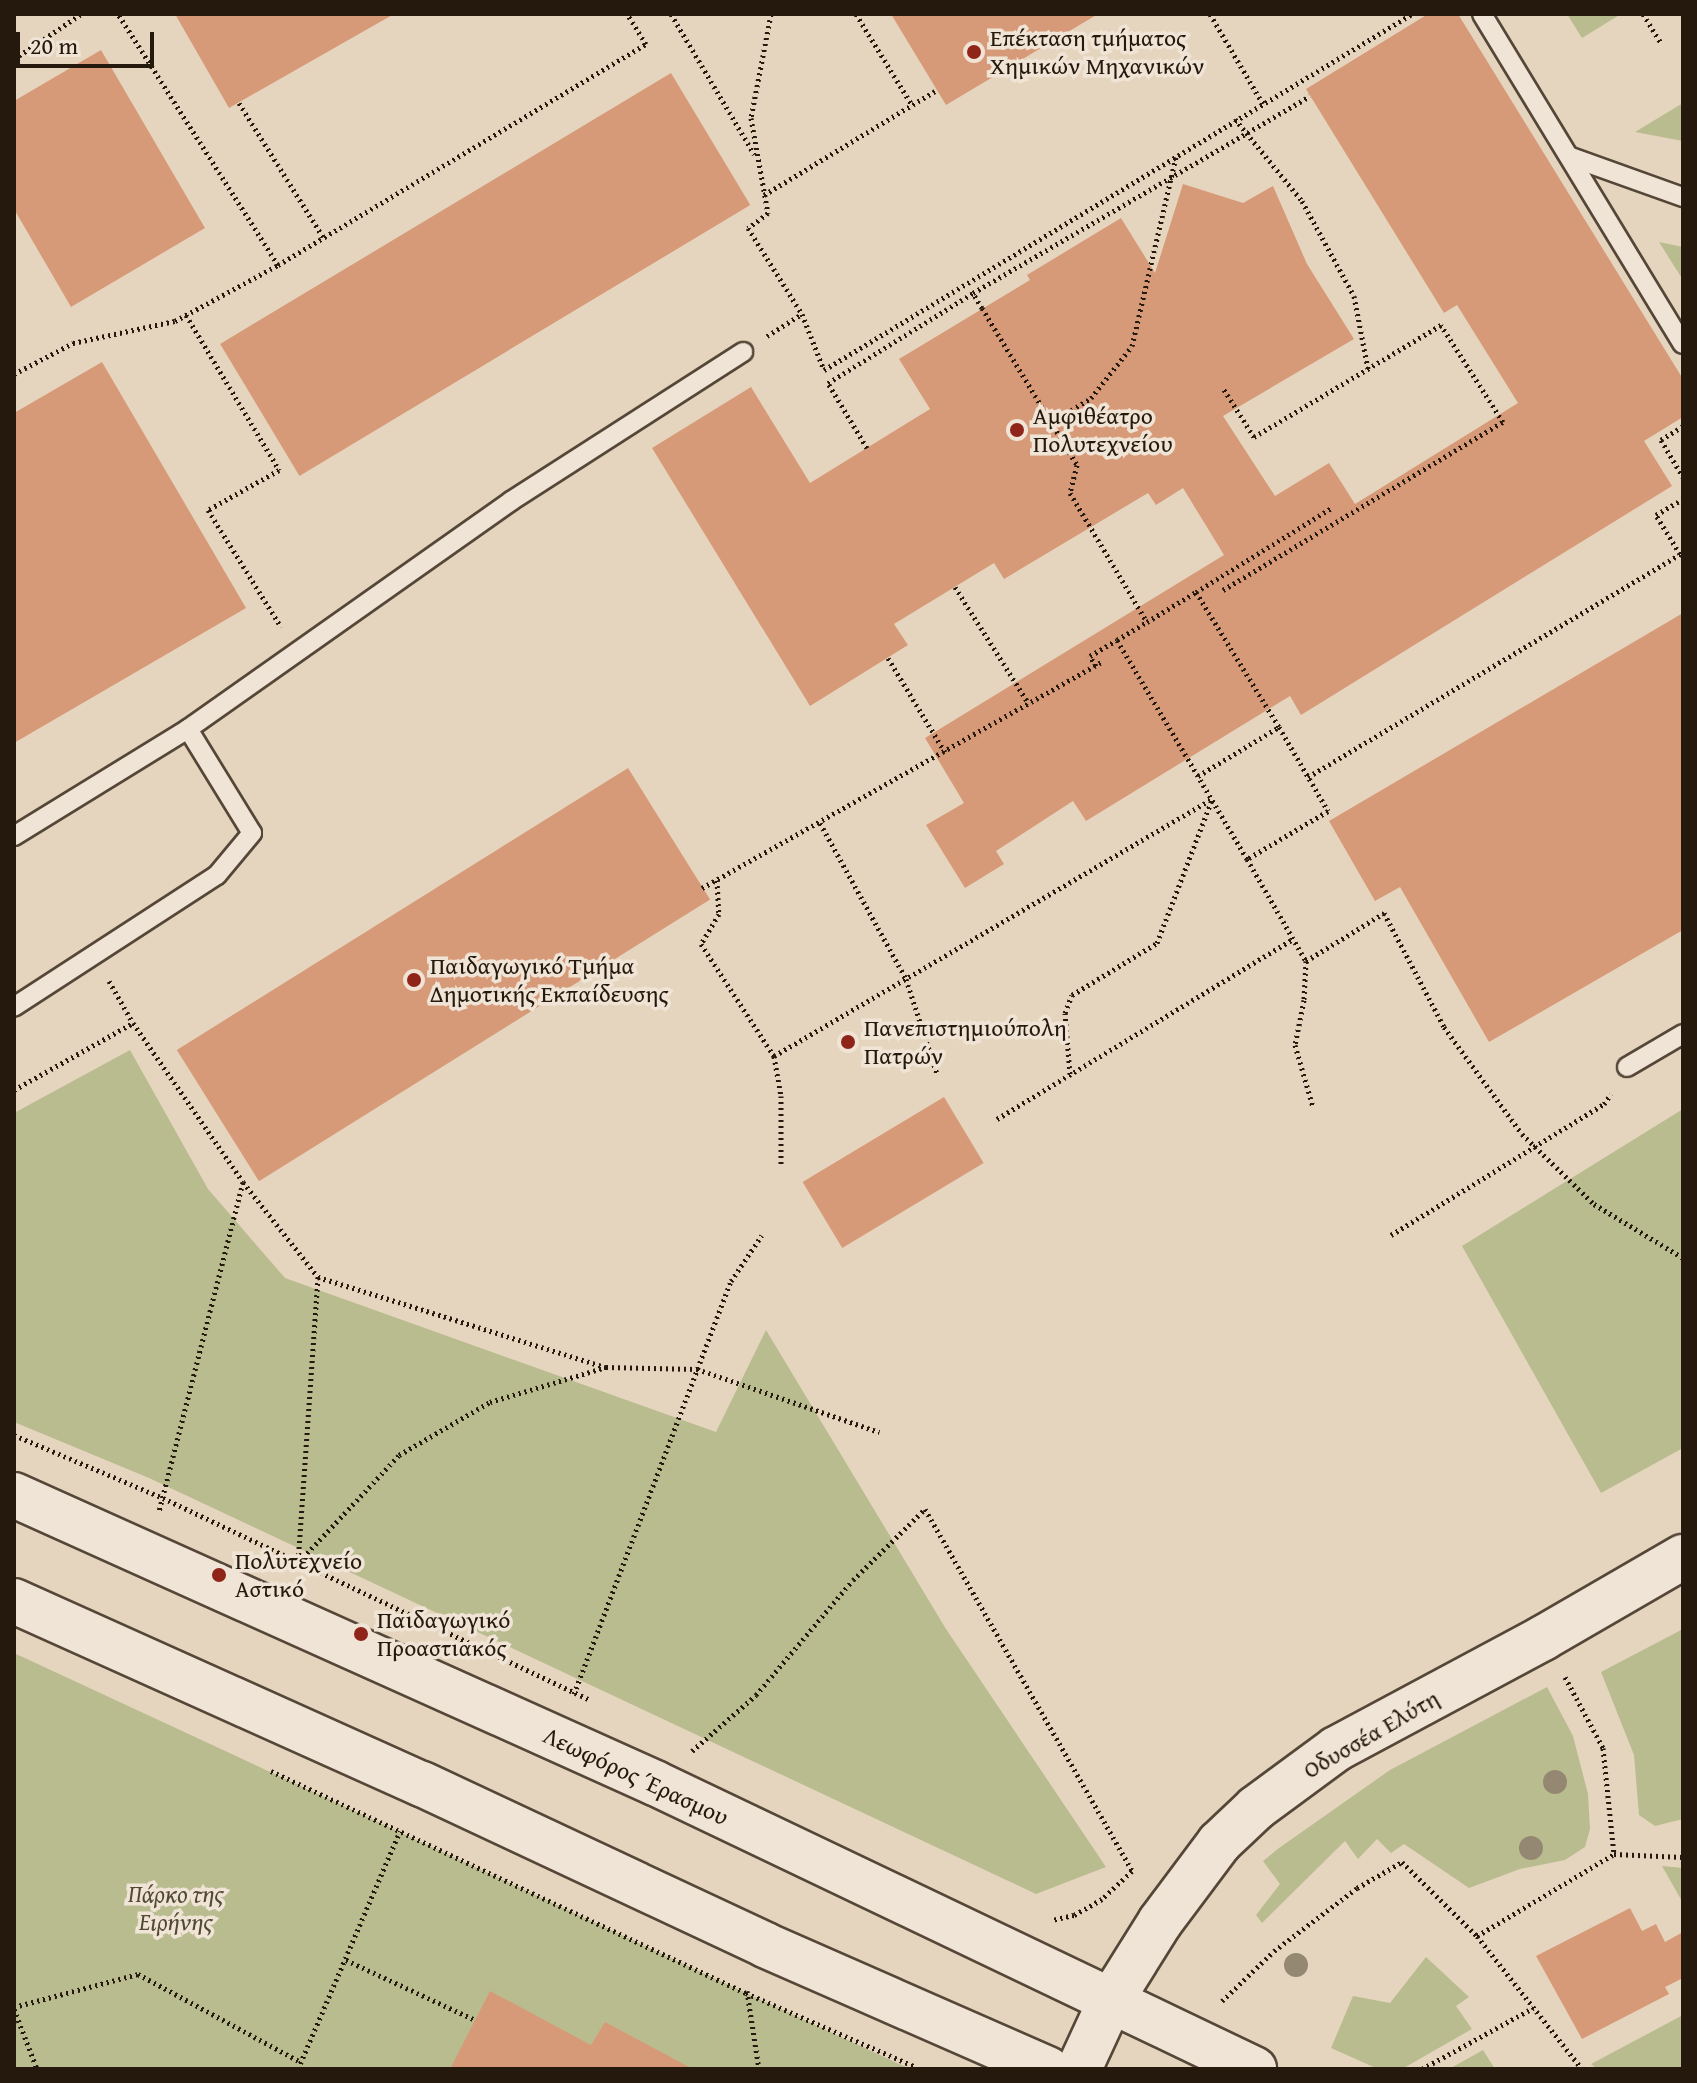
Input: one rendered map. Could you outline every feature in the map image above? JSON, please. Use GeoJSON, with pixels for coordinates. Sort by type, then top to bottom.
{"type":"FeatureCollection","features":[{"type":"Feature","properties":{"kind":"street","name":"Λεωφόρος Έρασμου"},"geometry":{"type":"LineString","coordinates":[[14,1495],[655,1783],[1254,2069]]}},
{"type":"Feature","properties":{"kind":"street","name":"Οδυσσέα Ελύτη"},"geometry":{"type":"LineString","coordinates":[[1079,2069],[1110,2002],[1190,1881],[1219,1843],[1256,1808],[1336,1749],[1543,1638],[1683,1557]]}},
{"type":"Feature","properties":{"kind":"street"},"geometry":{"type":"LineString","coordinates":[[14,1601],[422,1784],[765,1945],[1048,2069]]}},
{"type":"Feature","properties":{"kind":"lane"},"geometry":{"type":"LineString","coordinates":[[1482,14],[1683,344]]}},
{"type":"Feature","properties":{"kind":"lane"},"geometry":{"type":"LineString","coordinates":[[1571,157],[1683,197]]}},
{"type":"Feature","properties":{"kind":"lane"},"geometry":{"type":"LineString","coordinates":[[14,836],[188,729],[511,501],[743,352]]}},
{"type":"Feature","properties":{"kind":"lane"},"geometry":{"type":"LineString","coordinates":[[14,1007],[217,875],[252,833],[188,729]]}},
{"type":"Feature","properties":{"kind":"lane"},"geometry":{"type":"LineString","coordinates":[[1627,1067],[1683,1034]]}},
{"type":"Feature","properties":{"kind":"path"},"geometry":{"type":"LineString","coordinates":[[14,59],[81,14]]}},
{"type":"Feature","properties":{"kind":"path"},"geometry":{"type":"LineString","coordinates":[[118,14],[278,265]]}},
{"type":"Feature","properties":{"kind":"path"},"geometry":{"type":"LineString","coordinates":[[671,14],[756,157]]}},
{"type":"Feature","properties":{"kind":"path"},"geometry":{"type":"LineString","coordinates":[[771,14],[751,118],[768,213],[748,228],[802,314],[824,370],[1412,14]]}},
{"type":"Feature","properties":{"kind":"path"},"geometry":{"type":"LineString","coordinates":[[856,14],[912,105]]}},
{"type":"Feature","properties":{"kind":"path"},"geometry":{"type":"LineString","coordinates":[[1210,14],[1263,104]]}},
{"type":"Feature","properties":{"kind":"path"},"geometry":{"type":"LineString","coordinates":[[1643,14],[1661,43]]}},
{"type":"Feature","properties":{"kind":"path"},"geometry":{"type":"LineString","coordinates":[[14,374],[73,343],[175,321],[278,265],[646,44],[631,15]]}},
{"type":"Feature","properties":{"kind":"path"},"geometry":{"type":"LineString","coordinates":[[764,195],[937,90]]}},
{"type":"Feature","properties":{"kind":"path"},"geometry":{"type":"LineString","coordinates":[[867,448],[828,383],[973,293],[1310,96]]}},
{"type":"Feature","properties":{"kind":"path"},"geometry":{"type":"LineString","coordinates":[[239,103],[323,237]]}},
{"type":"Feature","properties":{"kind":"path"},"geometry":{"type":"LineString","coordinates":[[1235,119],[1302,201],[1354,296],[1368,369]]}},
{"type":"Feature","properties":{"kind":"path"},"geometry":{"type":"LineString","coordinates":[[1051,423],[1091,398],[1132,346],[1176,156]]}},
{"type":"Feature","properties":{"kind":"path"},"geometry":{"type":"LineString","coordinates":[[973,293],[1077,465],[1070,493],[1088,516],[1090,527],[1147,622]]}},
{"type":"Feature","properties":{"kind":"path"},"geometry":{"type":"LineString","coordinates":[[186,315],[279,470],[208,510],[296,651]]}},
{"type":"Feature","properties":{"kind":"path"},"geometry":{"type":"LineString","coordinates":[[1223,388],[1254,437],[1441,325],[1503,422],[1223,590]]}},
{"type":"Feature","properties":{"kind":"path"},"geometry":{"type":"LineString","coordinates":[[1683,426],[1661,440],[1683,477]]}},
{"type":"Feature","properties":{"kind":"path"},"geometry":{"type":"LineString","coordinates":[[1308,777],[1682,553],[1656,515],[1683,499]]}},
{"type":"Feature","properties":{"kind":"path"},"geometry":{"type":"LineString","coordinates":[[702,888],[1099,664],[1090,656],[1333,507]]}},
{"type":"Feature","properties":{"kind":"path"},"geometry":{"type":"LineString","coordinates":[[955,587],[1029,704]]}},
{"type":"Feature","properties":{"kind":"path"},"geometry":{"type":"LineString","coordinates":[[1196,592],[1328,811],[1247,859]]}},
{"type":"Feature","properties":{"kind":"path"},"geometry":{"type":"LineString","coordinates":[[1117,640],[1306,961],[1304,1000],[1295,1045],[1313,1107]]}},
{"type":"Feature","properties":{"kind":"path"},"geometry":{"type":"LineString","coordinates":[[888,658],[945,752]]}},
{"type":"Feature","properties":{"kind":"path"},"geometry":{"type":"LineString","coordinates":[[1198,776],[1279,727]]}},
{"type":"Feature","properties":{"kind":"path"},"geometry":{"type":"LineString","coordinates":[[774,1056],[1212,799]]}},
{"type":"Feature","properties":{"kind":"path"},"geometry":{"type":"LineString","coordinates":[[1070,1074],[1065,1013],[1072,995],[1157,943],[1212,799]]}},
{"type":"Feature","properties":{"kind":"path"},"geometry":{"type":"LineString","coordinates":[[820,823],[906,979],[937,1074]]}},
{"type":"Feature","properties":{"kind":"path"},"geometry":{"type":"LineString","coordinates":[[717,880],[719,914],[701,944],[774,1056],[781,1096],[781,1167]]}},
{"type":"Feature","properties":{"kind":"path"},"geometry":{"type":"LineString","coordinates":[[1306,961],[1384,913],[1444,1027],[1534,1146],[1594,1204],[1683,1258]]}},
{"type":"Feature","properties":{"kind":"path"},"geometry":{"type":"LineString","coordinates":[[997,1119],[1293,939]]}},
{"type":"Feature","properties":{"kind":"path"},"geometry":{"type":"LineString","coordinates":[[95,957],[133,1023],[243,1182],[318,1277],[606,1367],[697,1369],[879,1432]]}},
{"type":"Feature","properties":{"kind":"path"},"geometry":{"type":"LineString","coordinates":[[14,1090],[133,1023]]}},
{"type":"Feature","properties":{"kind":"path"},"geometry":{"type":"LineString","coordinates":[[1391,1235],[1604,1104],[1627,1067]]}},
{"type":"Feature","properties":{"kind":"path"},"geometry":{"type":"LineString","coordinates":[[149,1556],[243,1182]]}},
{"type":"Feature","properties":{"kind":"path"},"geometry":{"type":"LineString","coordinates":[[552,1737],[575,1691],[731,1281],[762,1235]]}},
{"type":"Feature","properties":{"kind":"path"},"geometry":{"type":"LineString","coordinates":[[294,1621],[318,1277]]}},
{"type":"Feature","properties":{"kind":"path"},"geometry":{"type":"LineString","coordinates":[[298,1563],[399,1455],[490,1402],[606,1367]]}},
{"type":"Feature","properties":{"kind":"path"},"geometry":{"type":"LineString","coordinates":[[655,1783],[756,1695],[853,1580],[925,1509],[1132,1871]]}},
{"type":"Feature","properties":{"kind":"path"},"geometry":{"type":"LineString","coordinates":[[1543,1638],[1603,1748],[1614,1854]]}},
{"type":"Feature","properties":{"kind":"path"},"geometry":{"type":"LineString","coordinates":[[257,1764],[746,1993],[914,2066]]}},
{"type":"Feature","properties":{"kind":"path"},"geometry":{"type":"LineString","coordinates":[[37,2069],[14,2008],[138,1974],[300,2066],[422,1784]]}},
{"type":"Feature","properties":{"kind":"path"},"geometry":{"type":"LineString","coordinates":[[1477,1936],[1614,1854],[1683,1857]]}},
{"type":"Feature","properties":{"kind":"path"},"geometry":{"type":"LineString","coordinates":[[1222,2001],[1274,1951],[1357,1888],[1402,1862],[1477,1936],[1582,2069]]}},
{"type":"Feature","properties":{"kind":"path"},"geometry":{"type":"LineString","coordinates":[[759,2069],[746,1993],[765,1945]]}},
{"type":"Feature","properties":{"kind":"path"},"geometry":{"type":"LineString","coordinates":[[346,1960],[475,2020]]}},
{"type":"Feature","properties":{"kind":"path"},"geometry":{"type":"LineString","coordinates":[[1422,2069],[1533,2008]]}},
{"type":"Feature","properties":{"kind":"green space"},"geometry":{"type":"Polygon","coordinates":[[[1567,14],[1621,14],[1582,38],[1567,14]]]}},
{"type":"Feature","properties":{"kind":"green space"},"geometry":{"type":"Polygon","coordinates":[[[1683,103],[1683,141],[1635,132],[1683,103]]]}},
{"type":"Feature","properties":{"kind":"green space"},"geometry":{"type":"Polygon","coordinates":[[[1659,242],[1683,247],[1683,280],[1659,242]]]}},
{"type":"Feature","properties":{"kind":"green space"},"geometry":{"type":"Polygon","coordinates":[[[130,1050],[208,1189],[285,1278],[716,1432],[766,1330],[946,1629],[1106,1867],[1036,1894],[149,1478],[14,1422],[14,1113],[130,1050]]]}},
{"type":"Feature","properties":{"kind":"green space"},"geometry":{"type":"Polygon","coordinates":[[[1683,1109],[1683,1448],[1601,1493],[1462,1246],[1683,1109]]]}},
{"type":"Feature","properties":{"kind":"green space"},"geometry":{"type":"Polygon","coordinates":[[[1683,1629],[1683,1819],[1655,1826],[1639,1815],[1634,1755],[1601,1672],[1683,1629]]]}},
{"type":"Feature","properties":{"kind":"green space","name":"Πάρκο της Ειρήνης"},"geometry":{"type":"Polygon","coordinates":[[[14,1653],[910,2069],[14,2069],[14,1653]]]}},
{"type":"Feature","properties":{"kind":"green space"},"geometry":{"type":"Polygon","coordinates":[[[1547,1687],[1573,1736],[1588,1794],[1590,1829],[1585,1847],[1565,1860],[1520,1869],[1469,1888],[1404,1844],[1391,1853],[1377,1839],[1358,1859],[1345,1841],[1262,1923],[1256,1915],[1280,1884],[1263,1861],[1390,1770],[1547,1687]]]}},
{"type":"Feature","properties":{"kind":"green space"},"geometry":{"type":"Polygon","coordinates":[[[1662,1866],[1683,1868],[1683,1903],[1662,1866]]]}},
{"type":"Feature","properties":{"kind":"green space"},"geometry":{"type":"Polygon","coordinates":[[[1426,1957],[1469,1997],[1456,2006],[1472,2029],[1402,2069],[1378,2069],[1331,2048],[1353,1996],[1390,2003],[1426,1957]]]}},
{"type":"Feature","properties":{"kind":"green space"},"geometry":{"type":"Polygon","coordinates":[[[1683,2015],[1683,2069],[1597,2069],[1591,2064],[1683,2015]]]}},
{"type":"Feature","properties":{"kind":"green space"},"geometry":{"type":"Polygon","coordinates":[[[1483,2050],[1495,2069],[1449,2069],[1483,2050]]]}},
{"type":"Feature","properties":{"kind":"building"},"geometry":{"type":"Polygon","coordinates":[[[175,14],[394,14],[229,108],[175,14]]]}},
{"type":"Feature","properties":{"kind":"building","name":"Επέκταση τμήματος Χημικών Μηχανικών"},"geometry":{"type":"Polygon","coordinates":[[[891,14],[1098,14],[946,105],[891,14]]]}},
{"type":"Feature","properties":{"kind":"building"},"geometry":{"type":"Polygon","coordinates":[[[1428,14],[1458,14],[1683,379],[1683,417],[1644,441],[1672,486],[1301,715],[1290,696],[1086,821],[1073,801],[996,851],[1004,864],[965,888],[926,825],[964,803],[925,738],[1224,555],[1183,488],[1156,505],[1148,493],[1004,579],[994,563],[894,624],[908,645],[810,706],[652,448],[751,387],[810,483],[930,409],[899,359],[1030,280],[1027,275],[1121,218],[1155,273],[1183,184],[1243,203],[1273,186],[1307,264],[1354,339],[1223,416],[1275,496],[1329,463],[1355,504],[1518,403],[1457,305],[1444,313],[1306,89],[1428,14]]]}},
{"type":"Feature","properties":{"kind":"building"},"geometry":{"type":"Polygon","coordinates":[[[101,50],[205,228],[71,307],[14,209],[14,101],[101,50]]]}},
{"type":"Feature","properties":{"kind":"building"},"geometry":{"type":"Polygon","coordinates":[[[671,73],[750,205],[299,476],[220,344],[671,73]]]}},
{"type":"Feature","properties":{"kind":"building"},"geometry":{"type":"Polygon","coordinates":[[[102,362],[246,608],[14,743],[14,413],[102,362]]]}},
{"type":"Feature","properties":{"kind":"building"},"geometry":{"type":"Polygon","coordinates":[[[1683,613],[1683,930],[1489,1042],[1400,887],[1375,901],[1329,821],[1683,613]]]}},
{"type":"Feature","properties":{"kind":"building"},"geometry":{"type":"Polygon","coordinates":[[[628,768],[710,899],[259,1181],[177,1050],[628,768]]]}},
{"type":"Feature","properties":{"kind":"building"},"geometry":{"type":"Polygon","coordinates":[[[944,1097],[984,1163],[842,1248],[803,1182],[944,1097]]]}},
{"type":"Feature","properties":{"kind":"building"},"geometry":{"type":"Polygon","coordinates":[[[1630,1908],[1642,1931],[1656,1924],[1665,1942],[1683,1932],[1683,1978],[1665,1987],[1669,1994],[1582,2039],[1536,1956],[1630,1908]]]}},
{"type":"Feature","properties":{"kind":"building"},"geometry":{"type":"Polygon","coordinates":[[[490,1991],[591,2045],[605,2022],[693,2069],[450,2069],[490,1991]]]}},
{"type":"Feature","properties":{"kind":"place","name":"Επέκταση τμήματος Χημικών Μηχανικών"},"geometry":{"type":"Point","coordinates":[974,52]}},
{"type":"Feature","properties":{"kind":"place","name":"Αμφιθέατρο Πολυτεχνείου"},"geometry":{"type":"Point","coordinates":[1017,430]}},
{"type":"Feature","properties":{"kind":"place","name":"Παιδαγωγικό Τμήμα Δημοτικής Εκπαίδευσης"},"geometry":{"type":"Point","coordinates":[414,980]}},
{"type":"Feature","properties":{"kind":"place","name":"Πανεπιστημιούπολη Πατρών"},"geometry":{"type":"Point","coordinates":[848,1042]}},
{"type":"Feature","properties":{"kind":"place","name":"Πολυτεχνείο Αστικό"},"geometry":{"type":"Point","coordinates":[219,1575]}},
{"type":"Feature","properties":{"kind":"place","name":"Παιδαγωγικό Προαστιακός"},"geometry":{"type":"Point","coordinates":[361,1634]}}]}
